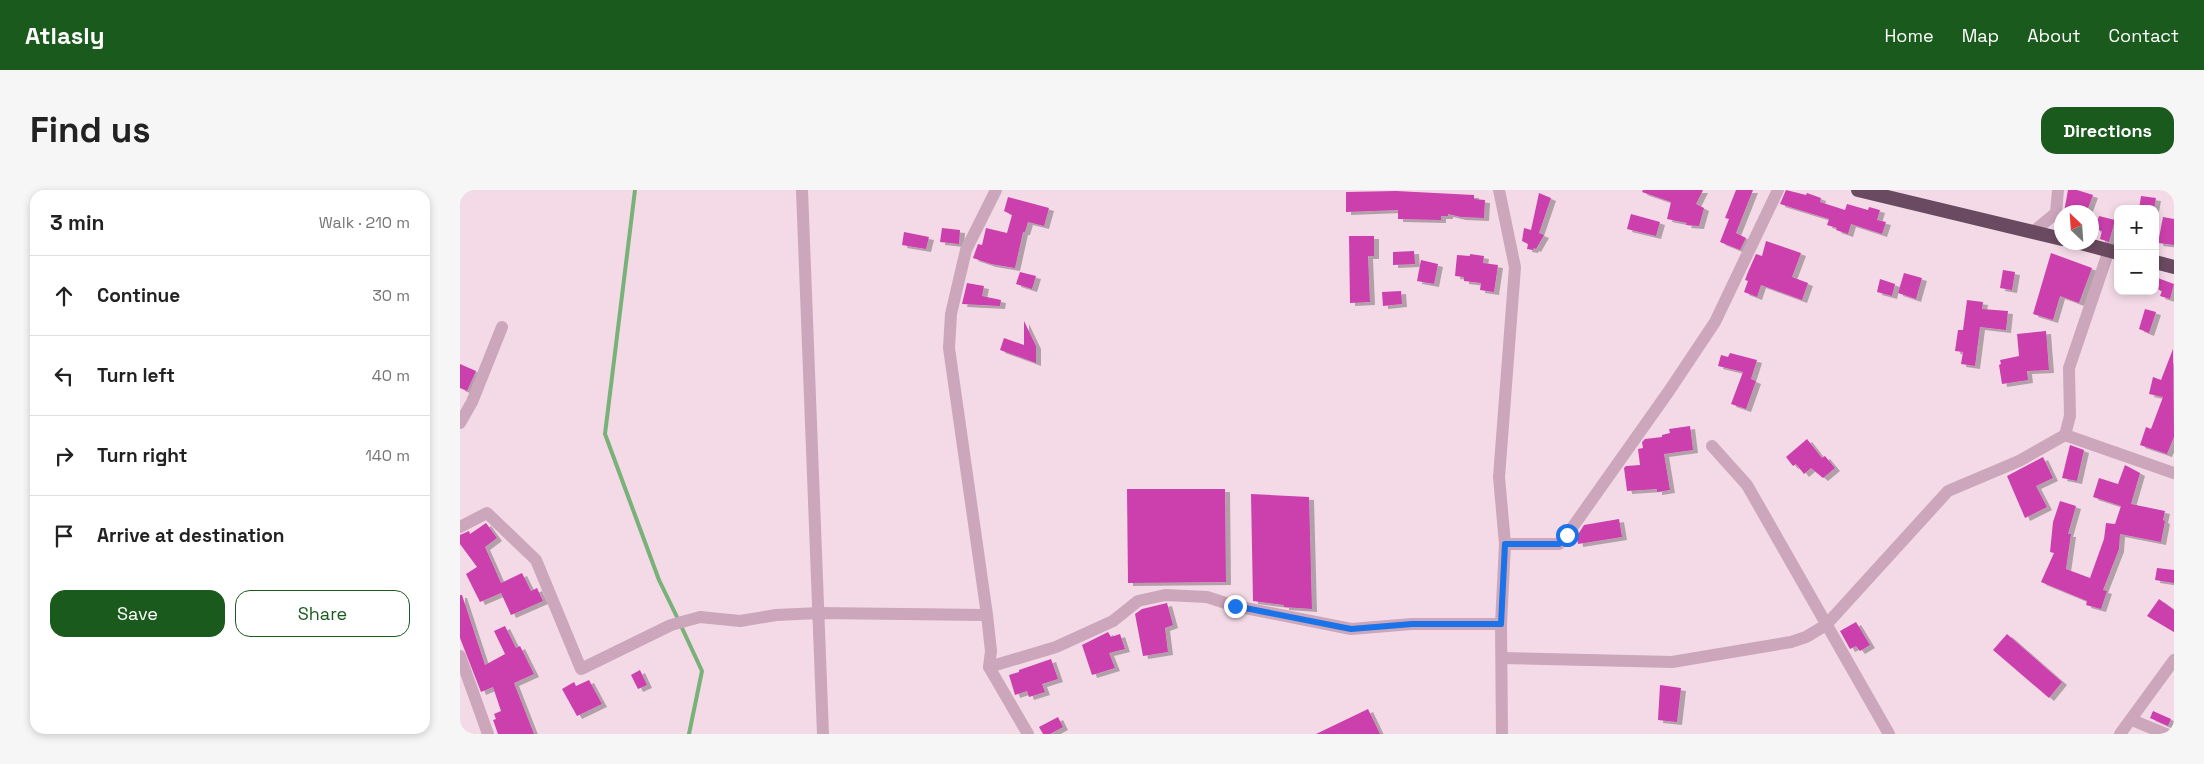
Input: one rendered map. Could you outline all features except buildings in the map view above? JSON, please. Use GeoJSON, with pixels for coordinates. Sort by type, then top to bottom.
{"type":"FeatureCollection","features":[{"type":"Feature","properties":{"kind":"highway"},"geometry":{"type":"LineString","coordinates":[[1858,190],[2054,237]]}},
{"type":"Feature","properties":{"kind":"highway"},"geometry":{"type":"LineString","coordinates":[[2099,248],[2114,252]]}},
{"type":"Feature","properties":{"kind":"highway"},"geometry":{"type":"LineString","coordinates":[[2159,263],[2174,267]]}},
{"type":"Feature","properties":{"kind":"street"},"geometry":{"type":"LineString","coordinates":[[802,190],[823,734]]}},
{"type":"Feature","properties":{"kind":"street"},"geometry":{"type":"LineString","coordinates":[[996,190],[966,250],[951,314],[949,348],[987,615],[991,651],[989,667],[1028,734]]}},
{"type":"Feature","properties":{"kind":"street"},"geometry":{"type":"LineString","coordinates":[[1499,190],[1515,267],[1499,478],[1505,544],[1501,624],[1502,734]]}},
{"type":"Feature","properties":{"kind":"street"},"geometry":{"type":"LineString","coordinates":[[1505,544],[1559,544],[1567,535],[1669,391],[1715,322],[1778,190]]}},
{"type":"Feature","properties":{"kind":"street"},"geometry":{"type":"LineString","coordinates":[[2033,232],[2056,213],[2058,190]]}},
{"type":"Feature","properties":{"kind":"street"},"geometry":{"type":"LineString","coordinates":[[1502,658],[1672,662],[1791,642],[1806,637],[1826,625],[1948,491],[2019,461],[2065,435],[2070,416],[2069,368],[2114,252]]}},
{"type":"Feature","properties":{"kind":"street"},"geometry":{"type":"LineString","coordinates":[[460,423],[472,402],[502,327]]}},
{"type":"Feature","properties":{"kind":"street"},"geometry":{"type":"LineString","coordinates":[[2065,435],[2174,473]]}},
{"type":"Feature","properties":{"kind":"street"},"geometry":{"type":"LineString","coordinates":[[1712,446],[1748,486],[1889,734]]}},
{"type":"Feature","properties":{"kind":"street"},"geometry":{"type":"LineString","coordinates":[[460,527],[487,513],[536,560],[581,669],[671,625],[700,617],[740,621],[776,615],[819,613],[987,615]]}},
{"type":"Feature","properties":{"kind":"street"},"geometry":{"type":"LineString","coordinates":[[989,667],[1056,648],[1113,621],[1138,602],[1165,595],[1207,597],[1235,606],[1351,629],[1412,624],[1501,624]]}},
{"type":"Feature","properties":{"kind":"street"},"geometry":{"type":"LineString","coordinates":[[460,656],[488,734]]}},
{"type":"Feature","properties":{"kind":"street"},"geometry":{"type":"LineString","coordinates":[[2120,734],[2174,660]]}},
{"type":"Feature","properties":{"kind":"street"},"geometry":{"type":"LineString","coordinates":[[2132,720],[2166,734]]}},
{"type":"Feature","properties":{"kind":"waterway"},"geometry":{"type":"LineString","coordinates":[[635,190],[605,434],[659,580],[677,617]]}},
{"type":"Feature","properties":{"kind":"waterway"},"geometry":{"type":"LineString","coordinates":[[682,628],[702,671],[689,734]]}},
{"type":"Feature","properties":{"kind":"route"},"geometry":{"type":"LineString","coordinates":[[1235,606],[1351,629],[1412,624],[1501,624],[1505,544],[1559,544],[1567,535]]}}]}
